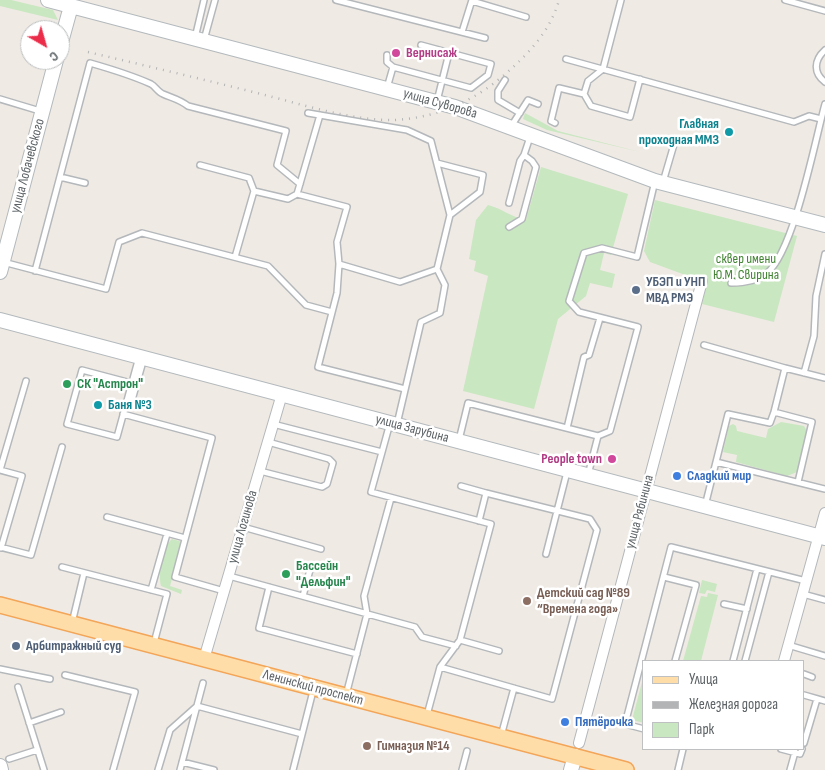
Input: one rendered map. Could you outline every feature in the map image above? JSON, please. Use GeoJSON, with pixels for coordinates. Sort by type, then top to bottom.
{"type":"FeatureCollection","features":[{"type":"Feature","properties":{"kind":"main road","name":"Ленинский проспект"},"geometry":{"type":"LineString","coordinates":[[0,605],[626,770]]}},
{"type":"Feature","properties":{"kind":"street","name":"улица Суворова"},"geometry":{"type":"LineString","coordinates":[[48,0],[72,3],[436,102],[512,126],[659,182],[825,225]]}},
{"type":"Feature","properties":{"kind":"street"},"geometry":{"type":"LineString","coordinates":[[67,20],[72,3]]}},
{"type":"Feature","properties":{"kind":"street","name":"улица Лобачевского"},"geometry":{"type":"LineString","coordinates":[[1,267],[54,70]]}},
{"type":"Feature","properties":{"kind":"street","name":"улица Рябинина"},"geometry":{"type":"LineString","coordinates":[[575,756],[702,282]]}},
{"type":"Feature","properties":{"kind":"street","name":"улица Зарубина"},"geometry":{"type":"LineString","coordinates":[[0,320],[822,538]]}},
{"type":"Feature","properties":{"kind":"street","name":"улица Логинова"},"geometry":{"type":"LineString","coordinates":[[204,659],[282,394]]}},
{"type":"Feature","properties":{"kind":"street"},"geometry":{"type":"LineString","coordinates":[[784,660],[806,581],[822,538],[825,513]]}},
{"type":"Feature","properties":{"kind":"lane"},"geometry":{"type":"LineString","coordinates":[[199,39],[204,0]]}},
{"type":"Feature","properties":{"kind":"lane"},"geometry":{"type":"LineString","coordinates":[[199,39],[215,0]]}},
{"type":"Feature","properties":{"kind":"lane"},"geometry":{"type":"LineString","coordinates":[[339,0],[485,38]]}},
{"type":"Feature","properties":{"kind":"lane"},"geometry":{"type":"LineString","coordinates":[[462,32],[472,0],[526,17]]}},
{"type":"Feature","properties":{"kind":"lane"},"geometry":{"type":"LineString","coordinates":[[584,94],[588,81],[603,69],[621,0]]}},
{"type":"Feature","properties":{"kind":"lane"},"geometry":{"type":"LineString","coordinates":[[785,0],[825,11]]}},
{"type":"Feature","properties":{"kind":"lane"},"geometry":{"type":"LineString","coordinates":[[387,55],[387,62],[393,67],[471,88],[488,75],[491,64],[420,45]]}},
{"type":"Feature","properties":{"kind":"lane"},"geometry":{"type":"LineString","coordinates":[[825,50],[819,56],[816,68],[819,78],[825,82]]}},
{"type":"Feature","properties":{"kind":"lane"},"geometry":{"type":"LineString","coordinates":[[436,102],[449,53]]}},
{"type":"Feature","properties":{"kind":"lane"},"geometry":{"type":"LineString","coordinates":[[566,59],[794,122],[809,116],[821,119]]}},
{"type":"Feature","properties":{"kind":"lane"},"geometry":{"type":"LineString","coordinates":[[35,271],[90,63],[120,71],[137,80],[152,84],[162,94],[177,97],[188,106],[286,132],[277,165],[300,184]]}},
{"type":"Feature","properties":{"kind":"lane"},"geometry":{"type":"LineString","coordinates":[[387,89],[393,67]]}},
{"type":"Feature","properties":{"kind":"lane"},"geometry":{"type":"LineString","coordinates":[[555,124],[551,121],[559,88],[584,94],[592,106],[630,117],[640,79]]}},
{"type":"Feature","properties":{"kind":"lane"},"geometry":{"type":"LineString","coordinates":[[505,80],[498,91],[498,100],[520,113]]}},
{"type":"Feature","properties":{"kind":"lane"},"geometry":{"type":"LineString","coordinates":[[0,99],[43,112]]}},
{"type":"Feature","properties":{"kind":"lane"},"geometry":{"type":"LineString","coordinates":[[512,126],[528,100],[538,104]]}},
{"type":"Feature","properties":{"kind":"lane"},"geometry":{"type":"LineString","coordinates":[[731,283],[752,281],[772,268],[791,232],[825,104]]}},
{"type":"Feature","properties":{"kind":"lane"},"geometry":{"type":"LineString","coordinates":[[308,113],[407,130],[431,141],[450,215],[437,269],[445,285],[440,314],[421,322],[405,389],[382,452],[371,492],[491,524],[460,640],[440,667],[426,717]]}},
{"type":"Feature","properties":{"kind":"lane"},"geometry":{"type":"LineString","coordinates":[[297,194],[320,115]]}},
{"type":"Feature","properties":{"kind":"lane"},"geometry":{"type":"LineString","coordinates":[[509,203],[531,134]]}},
{"type":"Feature","properties":{"kind":"lane"},"geometry":{"type":"LineString","coordinates":[[458,441],[468,403],[598,436],[610,431],[638,328],[579,312],[569,301],[584,253],[602,248],[637,257],[659,182],[675,141]]}},
{"type":"Feature","properties":{"kind":"lane"},"geometry":{"type":"LineString","coordinates":[[509,227],[522,219],[536,167],[524,155]]}},
{"type":"Feature","properties":{"kind":"lane"},"geometry":{"type":"LineString","coordinates":[[437,163],[483,175],[480,192],[450,215]]}},
{"type":"Feature","properties":{"kind":"lane"},"geometry":{"type":"LineString","coordinates":[[200,165],[249,178],[254,192],[235,257]]}},
{"type":"Feature","properties":{"kind":"lane"},"geometry":{"type":"LineString","coordinates":[[60,177],[85,184]]}},
{"type":"Feature","properties":{"kind":"lane"},"geometry":{"type":"LineString","coordinates":[[254,192],[288,199],[297,194],[347,207],[337,242],[339,264],[337,293],[318,367],[405,389]]}},
{"type":"Feature","properties":{"kind":"lane"},"geometry":{"type":"LineString","coordinates":[[1,267],[35,271],[106,289],[120,242],[142,233],[268,266],[306,305],[332,312]]}},
{"type":"Feature","properties":{"kind":"lane"},"geometry":{"type":"LineString","coordinates":[[804,373],[814,336],[825,254]]}},
{"type":"Feature","properties":{"kind":"lane"},"geometry":{"type":"LineString","coordinates":[[339,264],[400,282],[437,269]]}},
{"type":"Feature","properties":{"kind":"lane"},"geometry":{"type":"LineString","coordinates":[[567,428],[584,357],[589,355],[600,318]]}},
{"type":"Feature","properties":{"kind":"lane"},"geometry":{"type":"LineString","coordinates":[[704,344],[825,378]]}},
{"type":"Feature","properties":{"kind":"lane"},"geometry":{"type":"LineString","coordinates":[[131,383],[82,370],[67,424],[116,437],[131,383],[141,357]]}},
{"type":"Feature","properties":{"kind":"lane"},"geometry":{"type":"LineString","coordinates":[[132,400],[141,357]]}},
{"type":"Feature","properties":{"kind":"lane"},"geometry":{"type":"LineString","coordinates":[[704,506],[728,414],[770,423],[785,368]]}},
{"type":"Feature","properties":{"kind":"lane"},"geometry":{"type":"LineString","coordinates":[[26,381],[0,470],[22,476],[1,547],[31,556],[62,447]]}},
{"type":"Feature","properties":{"kind":"lane"},"geometry":{"type":"LineString","coordinates":[[774,412],[812,422],[798,482]]}},
{"type":"Feature","properties":{"kind":"lane"},"geometry":{"type":"LineString","coordinates":[[123,414],[212,438],[175,576],[224,591]]}},
{"type":"Feature","properties":{"kind":"lane"},"geometry":{"type":"LineString","coordinates":[[273,424],[382,452]]}},
{"type":"Feature","properties":{"kind":"lane"},"geometry":{"type":"LineString","coordinates":[[588,475],[598,436]]}},
{"type":"Feature","properties":{"kind":"lane"},"geometry":{"type":"LineString","coordinates":[[260,470],[322,487],[327,484],[333,463],[329,459],[268,442]]}},
{"type":"Feature","properties":{"kind":"lane"},"geometry":{"type":"LineString","coordinates":[[716,462],[825,489]]}},
{"type":"Feature","properties":{"kind":"lane"},"geometry":{"type":"LineString","coordinates":[[546,554],[568,470]]}},
{"type":"Feature","properties":{"kind":"lane"},"geometry":{"type":"LineString","coordinates":[[440,667],[552,699],[597,530],[590,519],[461,486]]}},
{"type":"Feature","properties":{"kind":"lane"},"geometry":{"type":"LineString","coordinates":[[479,521],[486,493]]}},
{"type":"Feature","properties":{"kind":"lane"},"geometry":{"type":"LineString","coordinates":[[346,696],[367,614],[364,596],[391,498]]}},
{"type":"Feature","properties":{"kind":"lane"},"geometry":{"type":"LineString","coordinates":[[107,517],[185,538]]}},
{"type":"Feature","properties":{"kind":"lane"},"geometry":{"type":"LineString","coordinates":[[243,527],[321,549]]}},
{"type":"Feature","properties":{"kind":"lane"},"geometry":{"type":"LineString","coordinates":[[152,590],[167,534]]}},
{"type":"Feature","properties":{"kind":"lane"},"geometry":{"type":"LineString","coordinates":[[642,660],[671,547],[806,581]]}},
{"type":"Feature","properties":{"kind":"lane"},"geometry":{"type":"LineString","coordinates":[[303,596],[311,566]]}},
{"type":"Feature","properties":{"kind":"lane"},"geometry":{"type":"LineString","coordinates":[[62,567],[167,594],[153,646]]}},
{"type":"Feature","properties":{"kind":"lane"},"geometry":{"type":"LineString","coordinates":[[733,660],[757,569]]}},
{"type":"Feature","properties":{"kind":"lane"},"geometry":{"type":"LineString","coordinates":[[72,624],[84,572]]}},
{"type":"Feature","properties":{"kind":"lane"},"geometry":{"type":"LineString","coordinates":[[745,660],[769,572]]}},
{"type":"Feature","properties":{"kind":"lane"},"geometry":{"type":"LineString","coordinates":[[229,576],[415,627],[422,637],[456,646]]}},
{"type":"Feature","properties":{"kind":"lane"},"geometry":{"type":"LineString","coordinates":[[664,577],[696,585],[675,660]]}},
{"type":"Feature","properties":{"kind":"lane"},"geometry":{"type":"LineString","coordinates":[[269,587],[259,628],[357,654]]}},
{"type":"Feature","properties":{"kind":"lane"},"geometry":{"type":"LineString","coordinates":[[803,594],[825,600]]}},
{"type":"Feature","properties":{"kind":"lane"},"geometry":{"type":"LineString","coordinates":[[724,604],[746,609]]}},
{"type":"Feature","properties":{"kind":"lane"},"geometry":{"type":"LineString","coordinates":[[460,640],[499,650]]}},
{"type":"Feature","properties":{"kind":"lane"},"geometry":{"type":"LineString","coordinates":[[788,645],[825,656]]}},
{"type":"Feature","properties":{"kind":"lane"},"geometry":{"type":"LineString","coordinates":[[642,660],[625,724],[642,728]]}},
{"type":"Feature","properties":{"kind":"lane"},"geometry":{"type":"LineString","coordinates":[[0,669],[50,679]]}},
{"type":"Feature","properties":{"kind":"lane"},"geometry":{"type":"LineString","coordinates":[[805,674],[812,677]]}},
{"type":"Feature","properties":{"kind":"lane"},"geometry":{"type":"LineString","coordinates":[[65,675],[135,692],[113,770]]}},
{"type":"Feature","properties":{"kind":"lane"},"geometry":{"type":"LineString","coordinates":[[637,679],[642,680]]}},
{"type":"Feature","properties":{"kind":"lane"},"geometry":{"type":"LineString","coordinates":[[180,770],[203,683]]}},
{"type":"Feature","properties":{"kind":"lane"},"geometry":{"type":"LineString","coordinates":[[18,687],[44,770]]}},
{"type":"Feature","properties":{"kind":"lane"},"geometry":{"type":"LineString","coordinates":[[293,770],[314,688]]}},
{"type":"Feature","properties":{"kind":"lane"},"geometry":{"type":"LineString","coordinates":[[501,737],[514,688]]}},
{"type":"Feature","properties":{"kind":"lane"},"geometry":{"type":"LineString","coordinates":[[805,695],[825,701]]}},
{"type":"Feature","properties":{"kind":"lane"},"geometry":{"type":"LineString","coordinates":[[805,740],[817,699]]}},
{"type":"Feature","properties":{"kind":"lane"},"geometry":{"type":"LineString","coordinates":[[197,706],[302,734]]}},
{"type":"Feature","properties":{"kind":"lane"},"geometry":{"type":"LineString","coordinates":[[158,770],[170,730],[197,706]]}},
{"type":"Feature","properties":{"kind":"lane"},"geometry":{"type":"LineString","coordinates":[[29,723],[62,712]]}},
{"type":"Feature","properties":{"kind":"lane"},"geometry":{"type":"LineString","coordinates":[[3,765],[37,750]]}},
{"type":"Feature","properties":{"kind":"lane"},"geometry":{"type":"LineString","coordinates":[[678,770],[683,750]]}},
{"type":"Feature","properties":{"kind":"lane"},"geometry":{"type":"LineString","coordinates":[[786,750],[800,754],[802,750]]}},
{"type":"Feature","properties":{"kind":"lane"},"geometry":{"type":"LineString","coordinates":[[462,770],[466,751]]}},
{"type":"Feature","properties":{"kind":"lane"},"geometry":{"type":"LineString","coordinates":[[790,770],[795,752]]}},
{"type":"Feature","properties":{"kind":"lane"},"geometry":{"type":"LineString","coordinates":[[182,762],[214,770]]}},
{"type":"Feature","properties":{"kind":"green space"},"geometry":{"type":"Polygon","coordinates":[[[0,0],[11,0],[53,10],[58,20],[0,6],[0,0]]]}},
{"type":"Feature","properties":{"kind":"green space"},"geometry":{"type":"Polygon","coordinates":[[[525,113],[558,131],[640,152],[547,130],[523,119],[525,113]]]}},
{"type":"Feature","properties":{"kind":"green space"},"geometry":{"type":"Polygon","coordinates":[[[541,167],[628,194],[611,255],[604,253],[600,270],[615,274],[612,288],[590,283],[586,296],[558,319],[534,409],[463,391],[488,276],[474,271],[476,261],[469,259],[476,220],[488,205],[526,220],[541,167]]]}},
{"type":"Feature","properties":{"kind":"green space","name":"сквер имени Ю.М. Свирина"},"geometry":{"type":"Polygon","coordinates":[[[655,200],[797,236],[774,322],[702,304],[707,283],[650,262],[644,251],[655,200]]]}},
{"type":"Feature","properties":{"kind":"green space"},"geometry":{"type":"Polygon","coordinates":[[[781,422],[804,426],[807,431],[797,472],[787,476],[736,462],[737,455],[723,452],[729,426],[733,424],[736,426],[737,431],[766,438],[768,429],[781,422]]]}},
{"type":"Feature","properties":{"kind":"green space"},"geometry":{"type":"Polygon","coordinates":[[[172,539],[182,542],[170,586],[182,590],[181,594],[161,586],[162,561],[166,548],[172,539]]]}},
{"type":"Feature","properties":{"kind":"green space"},"geometry":{"type":"Polygon","coordinates":[[[702,580],[717,584],[715,592],[707,590],[705,594],[699,593],[702,580]]]}},
{"type":"Feature","properties":{"kind":"green space"},"geometry":{"type":"Polygon","coordinates":[[[708,593],[718,595],[701,660],[683,660],[701,596],[707,597],[708,593]]]}},
{"type":"Feature","properties":{"kind":"green space"},"geometry":{"type":"Polygon","coordinates":[[[642,682],[642,722],[632,720],[642,682]]]}},
{"type":"Feature","properties":{"kind":"railway"},"geometry":{"type":"LineString","coordinates":[[88,52],[312,108],[362,118],[394,120],[443,111],[473,97],[500,79],[534,46],[552,19],[559,0]]}},
{"type":"Feature","properties":{"kind":"place","name":"Вернисаж"},"geometry":{"type":"Point","coordinates":[396,53]}},
{"type":"Feature","properties":{"kind":"place","name":"Главная проходная ММЗ"},"geometry":{"type":"Point","coordinates":[729,132]}},
{"type":"Feature","properties":{"kind":"place","name":"УБЭП и УНП МВД РМЭ"},"geometry":{"type":"Point","coordinates":[636,290]}},
{"type":"Feature","properties":{"kind":"place","name":"СК \"Астрон\""},"geometry":{"type":"Point","coordinates":[67,384]}},
{"type":"Feature","properties":{"kind":"place","name":"Баня №3"},"geometry":{"type":"Point","coordinates":[98,405]}},
{"type":"Feature","properties":{"kind":"place","name":"People town"},"geometry":{"type":"Point","coordinates":[612,459]}},
{"type":"Feature","properties":{"kind":"place","name":"Сладкий мир"},"geometry":{"type":"Point","coordinates":[677,476]}},
{"type":"Feature","properties":{"kind":"place","name":"Бассейн \"Дельфин\""},"geometry":{"type":"Point","coordinates":[286,574]}},
{"type":"Feature","properties":{"kind":"place","name":"Детский сад №89 “Времена года»"},"geometry":{"type":"Point","coordinates":[527,601]}},
{"type":"Feature","properties":{"kind":"place","name":"Арбитражный суд"},"geometry":{"type":"Point","coordinates":[16,646]}},
{"type":"Feature","properties":{"kind":"place","name":"Пятёрочка"},"geometry":{"type":"Point","coordinates":[565,722]}},
{"type":"Feature","properties":{"kind":"place","name":"Гимназия №14"},"geometry":{"type":"Point","coordinates":[367,746]}}]}
